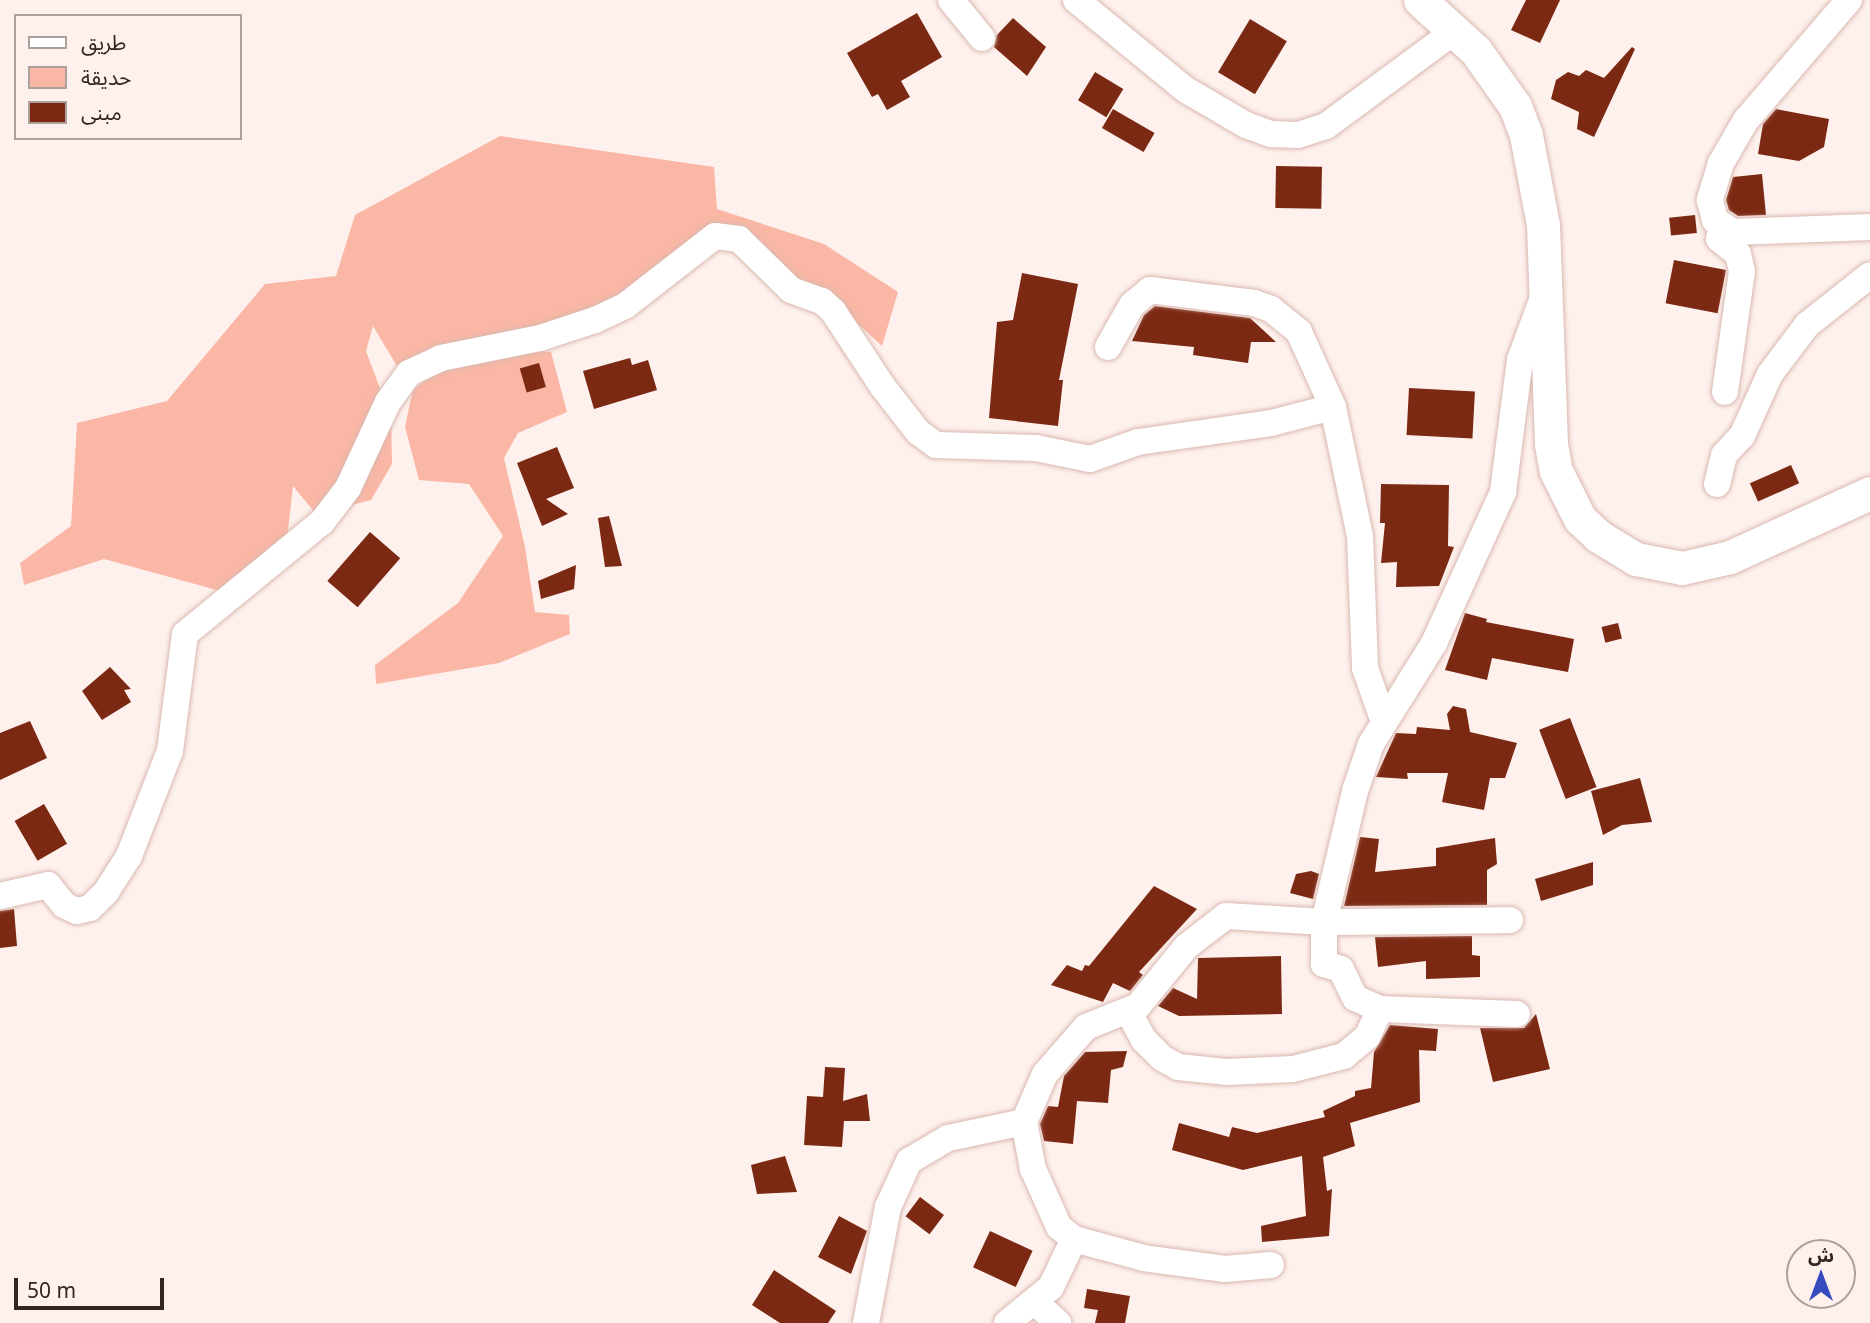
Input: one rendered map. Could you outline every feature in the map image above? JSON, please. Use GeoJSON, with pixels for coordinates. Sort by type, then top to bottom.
{"type":"FeatureCollection","features":[{"type":"Feature","properties":{"kind":"main road"},"geometry":{"type":"LineString","coordinates":[[1425,1],[1456,30],[1497,79],[1527,135],[1539,190],[1548,413],[1556,471],[1580,519],[1617,549],[1661,566],[1704,565],[1870,493]]}},
{"type":"Feature","properties":{"kind":"street"},"geometry":{"type":"LineString","coordinates":[[951,0],[982,38]]}},
{"type":"Feature","properties":{"kind":"street"},"geometry":{"type":"LineString","coordinates":[[1076,0],[1186,90],[1245,125],[1271,134],[1298,135],[1326,127],[1456,30]]}},
{"type":"Feature","properties":{"kind":"street"},"geometry":{"type":"LineString","coordinates":[[1725,392],[1742,271],[1738,254],[1719,239],[1722,227],[1710,200],[1721,163],[1758,104],[1849,0]]}},
{"type":"Feature","properties":{"kind":"street"},"geometry":{"type":"LineString","coordinates":[[1722,227],[1744,234],[1870,227]]}},
{"type":"Feature","properties":{"kind":"street"},"geometry":{"type":"LineString","coordinates":[[0,896],[47,885],[64,905],[77,911],[90,908],[106,892],[129,856],[170,751],[185,634],[321,522],[348,488],[388,402],[409,373],[441,358],[540,338],[595,320],[625,306],[715,236],[739,239],[791,290],[822,301],[833,311],[908,420],[936,445],[1036,448],[1090,458],[1138,442],[1271,423],[1333,407]]}},
{"type":"Feature","properties":{"kind":"street"},"geometry":{"type":"LineString","coordinates":[[1717,484],[1724,455],[1742,436],[1770,374],[1807,325],[1870,275]]}},
{"type":"Feature","properties":{"kind":"street"},"geometry":{"type":"LineString","coordinates":[[1108,347],[1132,305],[1150,290],[1254,303],[1271,309],[1299,332],[1333,407],[1360,536],[1365,668],[1384,722]]}},
{"type":"Feature","properties":{"kind":"street"},"geometry":{"type":"LineString","coordinates":[[1517,1014],[1380,1009],[1355,998],[1341,969],[1324,964],[1324,922],[1363,765],[1384,722],[1434,643],[1488,534],[1509,470],[1520,360],[1545,291]]}},
{"type":"Feature","properties":{"kind":"street"},"geometry":{"type":"LineString","coordinates":[[1271,1265],[1225,1269],[1184,1265],[1074,1239],[1047,1208],[1033,1169],[1024,1122],[1045,1074],[1077,1034],[1098,1019],[1129,1013],[1215,920],[1239,915],[1324,922],[1510,920]]}},
{"type":"Feature","properties":{"kind":"street"},"geometry":{"type":"LineString","coordinates":[[1129,1013],[1144,1040],[1162,1058],[1178,1066],[1236,1072],[1293,1069],[1344,1056],[1367,1037],[1380,1009]]}},
{"type":"Feature","properties":{"kind":"street"},"geometry":{"type":"LineString","coordinates":[[873,1321],[888,1207],[909,1161],[948,1138],[1024,1122]]}},
{"type":"Feature","properties":{"kind":"street"},"geometry":{"type":"LineString","coordinates":[[1007,1323],[1036,1303],[1051,1287],[1074,1239]]}},
{"type":"Feature","properties":{"kind":"street"},"geometry":{"type":"LineString","coordinates":[[1036,1303],[1058,1323]]}},
{"type":"Feature","properties":{"kind":"green space"},"geometry":{"type":"Polygon","coordinates":[[[500,136],[714,167],[717,209],[824,244],[898,292],[882,346],[833,301],[773,269],[730,233],[624,304],[397,366],[373,326],[366,351],[391,418],[392,464],[371,500],[316,514],[293,486],[286,548],[224,592],[104,559],[24,585],[20,563],[71,526],[77,423],[167,401],[265,284],[336,276],[355,215],[500,136]]]}},
{"type":"Feature","properties":{"kind":"green space"},"geometry":{"type":"Polygon","coordinates":[[[513,349],[551,352],[567,412],[518,433],[504,458],[525,547],[535,612],[569,615],[570,634],[499,663],[376,684],[375,665],[458,603],[503,536],[469,484],[419,480],[405,427],[413,389],[455,362],[513,349]]]}},
{"type":"Feature","properties":{"kind":"building"},"geometry":{"type":"Polygon","coordinates":[[[1526,0],[1560,0],[1540,43],[1511,30],[1526,0]]]}},
{"type":"Feature","properties":{"kind":"building"},"geometry":{"type":"Polygon","coordinates":[[[917,13],[942,57],[901,81],[910,97],[887,110],[878,94],[872,97],[847,53],[917,13]]]}},
{"type":"Feature","properties":{"kind":"building"},"geometry":{"type":"Polygon","coordinates":[[[1013,18],[1046,47],[1027,76],[994,47],[997,35],[1013,18]]]}},
{"type":"Feature","properties":{"kind":"building"},"geometry":{"type":"Polygon","coordinates":[[[1250,19],[1287,41],[1255,94],[1218,72],[1250,19]]]}},
{"type":"Feature","properties":{"kind":"building"},"geometry":{"type":"Polygon","coordinates":[[[1632,47],[1635,49],[1594,137],[1577,129],[1579,112],[1551,99],[1556,80],[1568,72],[1579,76],[1586,70],[1604,78],[1632,47]]]}},
{"type":"Feature","properties":{"kind":"building"},"geometry":{"type":"Polygon","coordinates":[[[1095,72],[1123,89],[1106,117],[1078,100],[1095,72]]]}},
{"type":"Feature","properties":{"kind":"building"},"geometry":{"type":"Polygon","coordinates":[[[1113,109],[1155,133],[1144,152],[1102,128],[1113,109]]]}},
{"type":"Feature","properties":{"kind":"building"},"geometry":{"type":"Polygon","coordinates":[[[1776,109],[1829,119],[1824,147],[1799,161],[1758,154],[1763,124],[1776,109]]]}},
{"type":"Feature","properties":{"kind":"building"},"geometry":{"type":"Polygon","coordinates":[[[1276,166],[1322,167],[1321,209],[1275,208],[1276,166]]]}},
{"type":"Feature","properties":{"kind":"building"},"geometry":{"type":"Polygon","coordinates":[[[1762,174],[1766,215],[1738,216],[1729,210],[1726,200],[1733,177],[1762,174]]]}},
{"type":"Feature","properties":{"kind":"building"},"geometry":{"type":"Polygon","coordinates":[[[1695,215],[1697,233],[1671,236],[1669,218],[1695,215]]]}},
{"type":"Feature","properties":{"kind":"building"},"geometry":{"type":"Polygon","coordinates":[[[1674,260],[1726,270],[1718,313],[1666,303],[1674,260]]]}},
{"type":"Feature","properties":{"kind":"building"},"geometry":{"type":"Polygon","coordinates":[[[1022,273],[1078,284],[1059,380],[1063,380],[1058,426],[989,418],[997,322],[1013,320],[1022,273]]]}},
{"type":"Feature","properties":{"kind":"building"},"geometry":{"type":"Polygon","coordinates":[[[1155,306],[1250,318],[1276,342],[1251,342],[1248,363],[1193,355],[1194,347],[1132,341],[1144,315],[1155,306]]]}},
{"type":"Feature","properties":{"kind":"building"},"geometry":{"type":"Polygon","coordinates":[[[630,358],[632,365],[648,360],[657,390],[594,409],[583,371],[630,358]]]}},
{"type":"Feature","properties":{"kind":"building"},"geometry":{"type":"Polygon","coordinates":[[[539,363],[546,387],[527,393],[520,369],[539,363]]]}},
{"type":"Feature","properties":{"kind":"building"},"geometry":{"type":"Polygon","coordinates":[[[1409,388],[1475,391],[1472,438],[1407,435],[1409,388]]]}},
{"type":"Feature","properties":{"kind":"building"},"geometry":{"type":"Polygon","coordinates":[[[557,447],[574,488],[546,499],[568,514],[542,526],[517,463],[557,447]]]}},
{"type":"Feature","properties":{"kind":"building"},"geometry":{"type":"Polygon","coordinates":[[[1791,465],[1799,483],[1758,502],[1750,483],[1791,465]]]}},
{"type":"Feature","properties":{"kind":"building"},"geometry":{"type":"Polygon","coordinates":[[[1381,484],[1449,485],[1448,546],[1454,547],[1439,586],[1396,587],[1397,562],[1381,563],[1385,523],[1380,523],[1381,484]]]}},
{"type":"Feature","properties":{"kind":"building"},"geometry":{"type":"Polygon","coordinates":[[[609,516],[622,566],[605,567],[598,518],[609,516]]]}},
{"type":"Feature","properties":{"kind":"building"},"geometry":{"type":"Polygon","coordinates":[[[370,532],[400,558],[358,607],[327,581],[370,532]]]}},
{"type":"Feature","properties":{"kind":"building"},"geometry":{"type":"Polygon","coordinates":[[[576,565],[574,589],[541,599],[538,581],[576,565]]]}},
{"type":"Feature","properties":{"kind":"building"},"geometry":{"type":"Polygon","coordinates":[[[1465,613],[1487,619],[1486,622],[1574,639],[1568,672],[1492,658],[1487,680],[1445,670],[1465,613]]]}},
{"type":"Feature","properties":{"kind":"building"},"geometry":{"type":"Polygon","coordinates":[[[1618,623],[1622,639],[1605,643],[1602,627],[1618,623]]]}},
{"type":"Feature","properties":{"kind":"building"},"geometry":{"type":"Polygon","coordinates":[[[110,667],[131,689],[124,690],[131,702],[102,720],[82,691],[110,667]]]}},
{"type":"Feature","properties":{"kind":"building"},"geometry":{"type":"Polygon","coordinates":[[[1453,706],[1466,709],[1470,732],[1517,743],[1505,778],[1490,778],[1484,810],[1442,802],[1448,773],[1407,773],[1408,779],[1376,777],[1396,733],[1416,734],[1417,727],[1450,730],[1447,714],[1453,706]]]}},
{"type":"Feature","properties":{"kind":"building"},"geometry":{"type":"Polygon","coordinates":[[[1570,718],[1597,787],[1566,799],[1539,730],[1570,718]]]}},
{"type":"Feature","properties":{"kind":"building"},"geometry":{"type":"Polygon","coordinates":[[[30,721],[47,758],[0,780],[0,733],[30,721]]]}},
{"type":"Feature","properties":{"kind":"building"},"geometry":{"type":"Polygon","coordinates":[[[1640,778],[1652,822],[1622,825],[1603,835],[1591,791],[1640,778]]]}},
{"type":"Feature","properties":{"kind":"building"},"geometry":{"type":"Polygon","coordinates":[[[44,804],[67,844],[38,861],[15,821],[44,804]]]}},
{"type":"Feature","properties":{"kind":"building"},"geometry":{"type":"Polygon","coordinates":[[[1360,837],[1379,839],[1375,872],[1436,866],[1436,848],[1495,838],[1497,864],[1487,870],[1487,905],[1344,906],[1360,837]]]}},
{"type":"Feature","properties":{"kind":"building"},"geometry":{"type":"Polygon","coordinates":[[[1593,862],[1593,885],[1541,901],[1535,879],[1593,862]]]}},
{"type":"Feature","properties":{"kind":"building"},"geometry":{"type":"Polygon","coordinates":[[[1311,871],[1319,874],[1313,899],[1290,893],[1296,874],[1311,871]]]}},
{"type":"Feature","properties":{"kind":"building"},"geometry":{"type":"Polygon","coordinates":[[[1154,886],[1197,909],[1139,972],[1143,975],[1130,991],[1113,983],[1103,1002],[1051,985],[1067,965],[1082,971],[1085,965],[1089,966],[1154,886]]]}},
{"type":"Feature","properties":{"kind":"building"},"geometry":{"type":"Polygon","coordinates":[[[14,909],[17,946],[0,948],[0,911],[14,909]]]}},
{"type":"Feature","properties":{"kind":"building"},"geometry":{"type":"Polygon","coordinates":[[[1472,936],[1472,955],[1480,956],[1480,977],[1426,979],[1426,961],[1378,967],[1375,937],[1472,936]]]}},
{"type":"Feature","properties":{"kind":"building"},"geometry":{"type":"Polygon","coordinates":[[[1281,956],[1282,1014],[1179,1016],[1158,1006],[1173,988],[1197,999],[1198,958],[1281,956]]]}},
{"type":"Feature","properties":{"kind":"building"},"geometry":{"type":"Polygon","coordinates":[[[1536,1014],[1550,1069],[1493,1082],[1480,1028],[1524,1028],[1536,1014]]]}},
{"type":"Feature","properties":{"kind":"building"},"geometry":{"type":"Polygon","coordinates":[[[1390,1025],[1438,1029],[1436,1051],[1419,1050],[1420,1102],[1350,1123],[1355,1146],[1323,1157],[1327,1191],[1332,1189],[1329,1236],[1262,1242],[1261,1226],[1306,1216],[1302,1156],[1243,1170],[1172,1150],[1179,1123],[1229,1137],[1232,1127],[1257,1133],[1325,1117],[1323,1111],[1355,1096],[1355,1091],[1371,1088],[1374,1052],[1390,1025]]]}},
{"type":"Feature","properties":{"kind":"building"},"geometry":{"type":"Polygon","coordinates":[[[1127,1051],[1123,1067],[1111,1070],[1108,1103],[1077,1101],[1073,1144],[1044,1141],[1040,1124],[1048,1106],[1058,1107],[1064,1076],[1085,1052],[1127,1051]]]}},
{"type":"Feature","properties":{"kind":"building"},"geometry":{"type":"Polygon","coordinates":[[[825,1067],[845,1068],[843,1101],[867,1094],[870,1121],[844,1121],[842,1147],[804,1145],[807,1096],[823,1097],[825,1067]]]}},
{"type":"Feature","properties":{"kind":"building"},"geometry":{"type":"Polygon","coordinates":[[[785,1156],[797,1192],[757,1194],[751,1165],[785,1156]]]}},
{"type":"Feature","properties":{"kind":"building"},"geometry":{"type":"Polygon","coordinates":[[[920,1197],[944,1215],[930,1234],[906,1216],[920,1197]]]}},
{"type":"Feature","properties":{"kind":"building"},"geometry":{"type":"Polygon","coordinates":[[[839,1216],[867,1231],[851,1274],[818,1257],[839,1216]]]}},
{"type":"Feature","properties":{"kind":"building"},"geometry":{"type":"Polygon","coordinates":[[[990,1231],[1033,1251],[1016,1287],[973,1267],[990,1231]]]}},
{"type":"Feature","properties":{"kind":"building"},"geometry":{"type":"Polygon","coordinates":[[[774,1270],[836,1311],[828,1323],[780,1323],[752,1305],[774,1270]]]}},
{"type":"Feature","properties":{"kind":"building"},"geometry":{"type":"Polygon","coordinates":[[[1087,1289],[1130,1296],[1125,1323],[1095,1323],[1098,1310],[1084,1308],[1087,1289]]]}}]}
